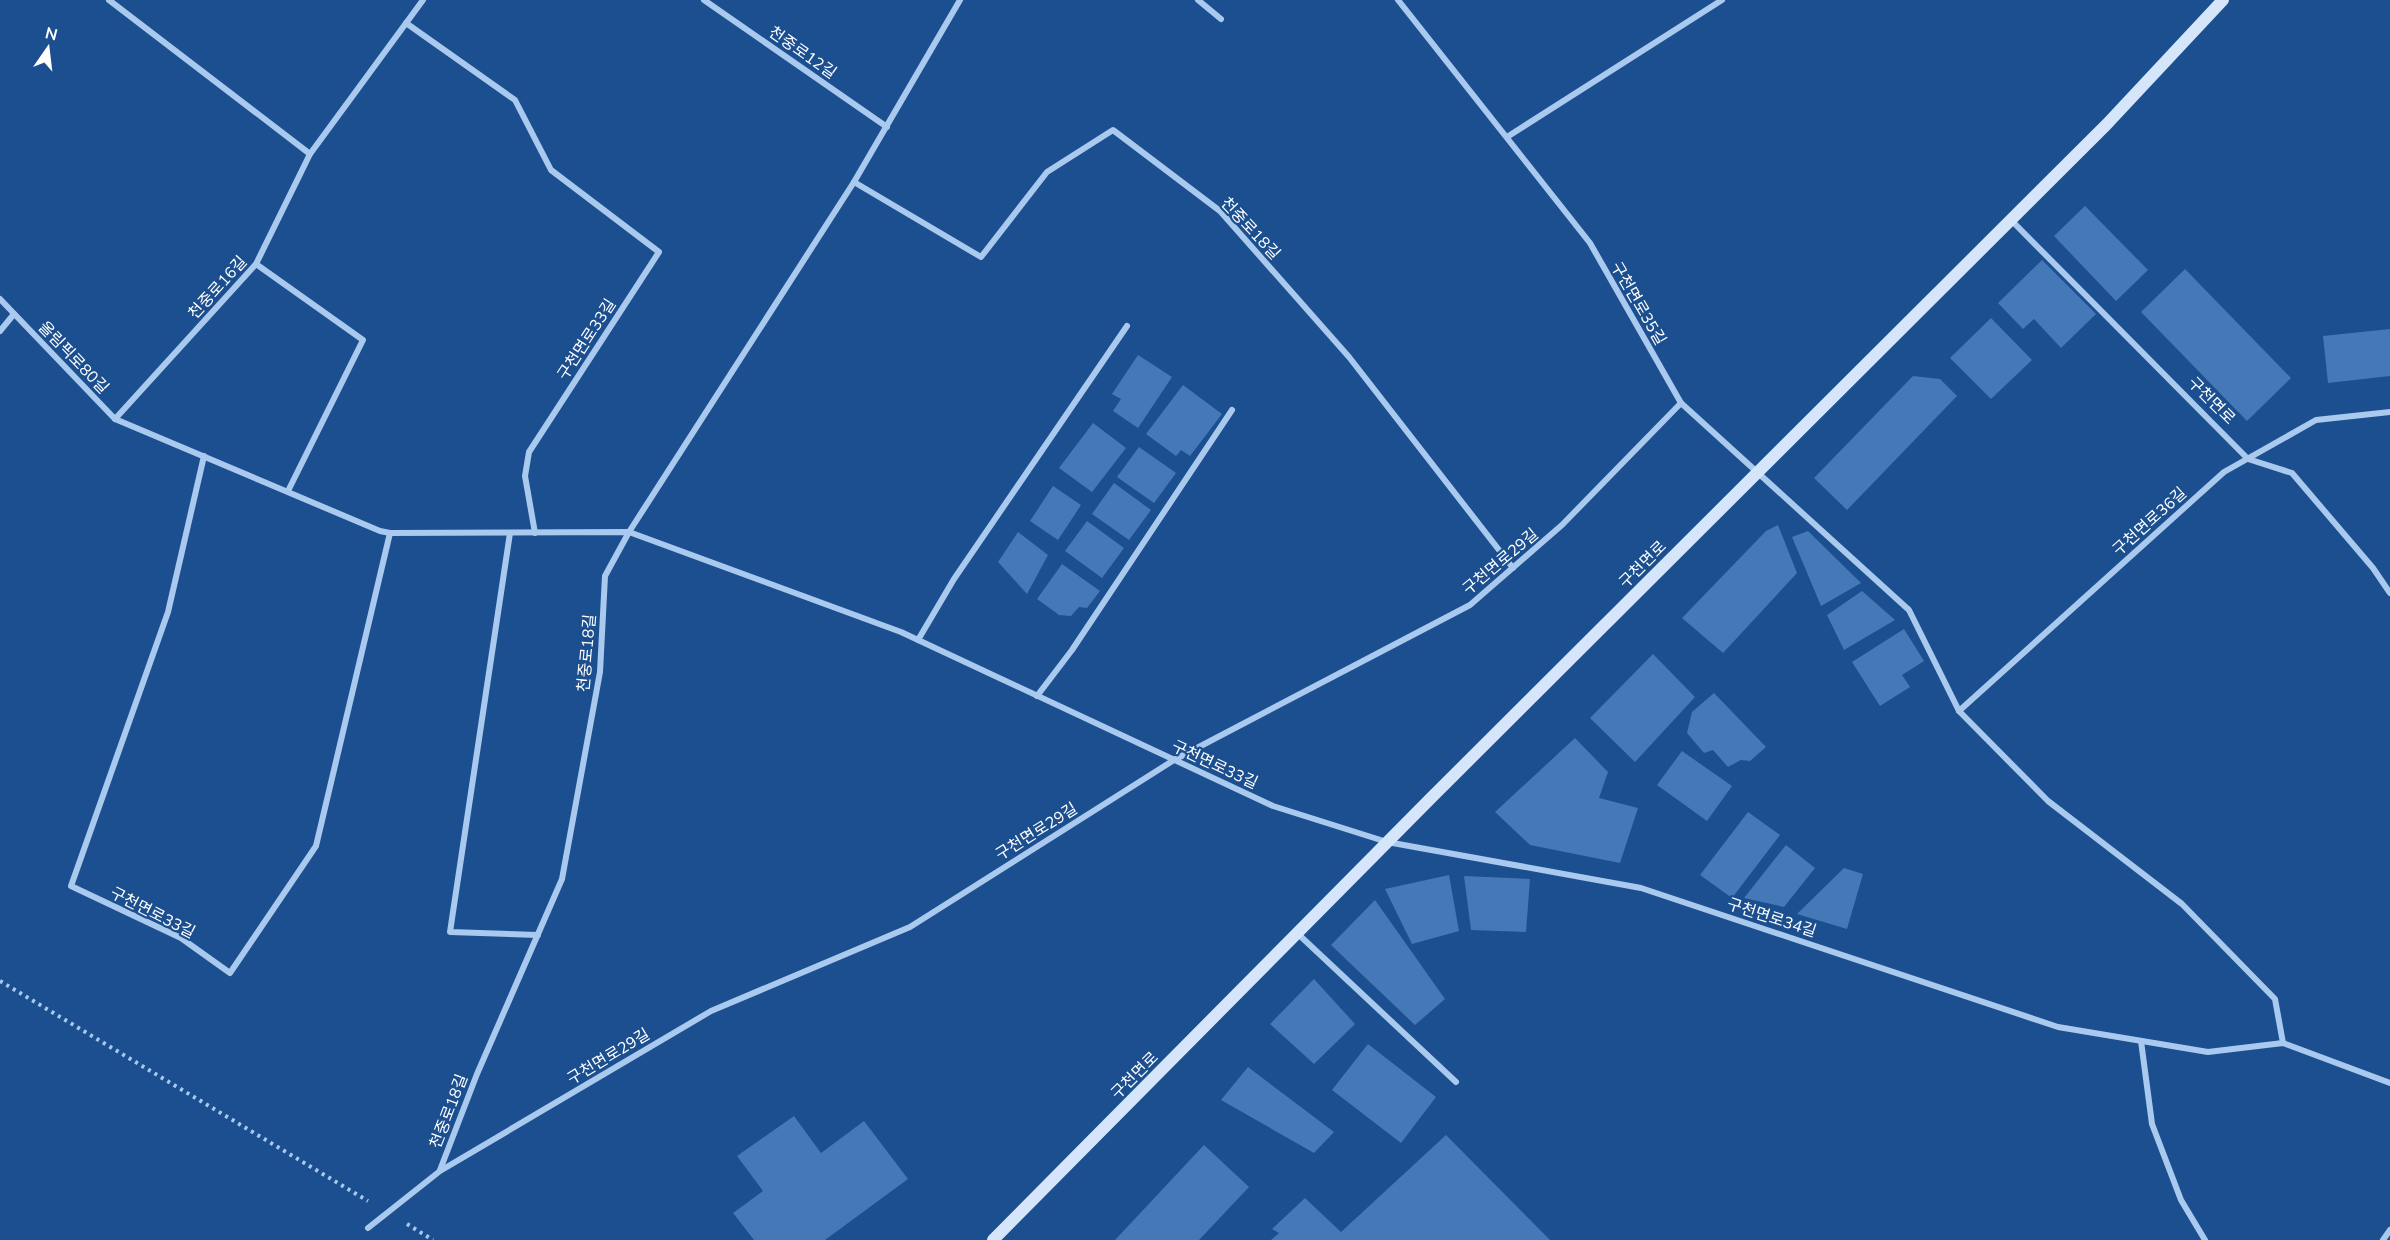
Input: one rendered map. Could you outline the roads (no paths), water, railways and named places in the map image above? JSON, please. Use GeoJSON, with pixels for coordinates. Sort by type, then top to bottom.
{"type":"FeatureCollection","features":[{"type":"Feature","properties":{"kind":"main road","name":"구천면로"},"geometry":{"type":"LineString","coordinates":[[993,1240],[1387,842],[2108,124],[2223,0]]}},
{"type":"Feature","properties":{"kind":"street"},"geometry":{"type":"LineString","coordinates":[[109,0],[310,154]]}},
{"type":"Feature","properties":{"kind":"street","name":"천중로16길"},"geometry":{"type":"LineString","coordinates":[[115,418],[256,264],[310,154],[423,0]]}},
{"type":"Feature","properties":{"kind":"street","name":"천중로12길"},"geometry":{"type":"LineString","coordinates":[[704,0],[886,127]]}},
{"type":"Feature","properties":{"kind":"street"},"geometry":{"type":"LineString","coordinates":[[1198,0],[1221,19]]}},
{"type":"Feature","properties":{"kind":"street","name":"구천면로35길"},"geometry":{"type":"LineString","coordinates":[[1398,0],[1590,243],[1681,404],[1757,473]]}},
{"type":"Feature","properties":{"kind":"street"},"geometry":{"type":"LineString","coordinates":[[1506,138],[1722,0]]}},
{"type":"Feature","properties":{"kind":"street","name":"천중로18길"},"geometry":{"type":"LineString","coordinates":[[440,1171],[477,1074],[562,879],[600,672],[605,576],[629,532],[854,182],[959,1]]}},
{"type":"Feature","properties":{"kind":"street","name":"구천면로33길"},"geometry":{"type":"LineString","coordinates":[[406,23],[515,100],[551,170],[659,252],[529,452],[525,476],[534,533]]}},
{"type":"Feature","properties":{"kind":"street","name":"천중로18길"},"geometry":{"type":"LineString","coordinates":[[854,182],[981,257],[1047,172],[1113,130],[1220,211],[1349,357],[1513,568]]}},
{"type":"Feature","properties":{"kind":"street","name":"구천면로"},"geometry":{"type":"LineString","coordinates":[[2012,220],[2248,459],[2292,473],[2373,568],[2390,593]]}},
{"type":"Feature","properties":{"kind":"street"},"geometry":{"type":"LineString","coordinates":[[256,264],[363,340],[288,491]]}},
{"type":"Feature","properties":{"kind":"street","name":"올림픽로80길"},"geometry":{"type":"LineString","coordinates":[[0,299],[115,418]]}},
{"type":"Feature","properties":{"kind":"street"},"geometry":{"type":"LineString","coordinates":[[0,331],[14,314]]}},
{"type":"Feature","properties":{"kind":"street"},"geometry":{"type":"LineString","coordinates":[[918,640],[954,579],[1127,326]]}},
{"type":"Feature","properties":{"kind":"street","name":"구천면로29길"},"geometry":{"type":"LineString","coordinates":[[368,1228],[440,1171],[711,1011],[910,927],[1174,760],[1470,605],[1562,525],[1681,404]]}},
{"type":"Feature","properties":{"kind":"street"},"geometry":{"type":"LineString","coordinates":[[1037,696],[1072,650],[1232,410]]}},
{"type":"Feature","properties":{"kind":"street","name":"구천면로36길"},"geometry":{"type":"LineString","coordinates":[[1959,711],[2224,472],[2316,420],[2390,412]]}},
{"type":"Feature","properties":{"kind":"street","name":"구천면로33길"},"geometry":{"type":"LineString","coordinates":[[115,418],[390,534],[629,532],[918,640],[1273,806],[1387,842]]}},
{"type":"Feature","properties":{"kind":"street","name":"구천면로33길"},"geometry":{"type":"LineString","coordinates":[[204,456],[168,612],[71,886],[181,938],[230,973],[316,846],[390,534]]}},
{"type":"Feature","properties":{"kind":"street"},"geometry":{"type":"LineString","coordinates":[[1757,473],[1909,610],[1959,711],[2048,801],[2182,904],[2275,999],[2283,1043]]}},
{"type":"Feature","properties":{"kind":"street"},"geometry":{"type":"LineString","coordinates":[[510,533],[450,932],[538,935]]}},
{"type":"Feature","properties":{"kind":"street","name":"구천면로34길"},"geometry":{"type":"LineString","coordinates":[[1387,842],[1641,888],[2058,1027],[2208,1052],[2283,1043],[2390,1083]]}},
{"type":"Feature","properties":{"kind":"street"},"geometry":{"type":"LineString","coordinates":[[1297,933],[1456,1082]]}},
{"type":"Feature","properties":{"kind":"street"},"geometry":{"type":"LineString","coordinates":[[2141,1041],[2152,1124],[2181,1200],[2205,1240]]}},
{"type":"Feature","properties":{"kind":"street"},"geometry":{"type":"LineString","coordinates":[[2383,1240],[2390,1230]]}}]}
